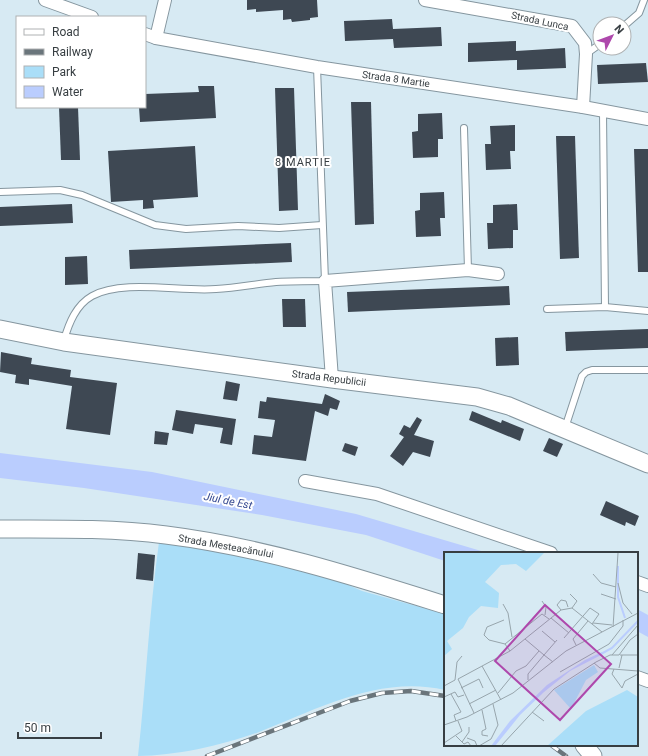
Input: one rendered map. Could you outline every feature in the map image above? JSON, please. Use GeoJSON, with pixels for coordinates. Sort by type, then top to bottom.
{"type":"FeatureCollection","features":[{"type":"Feature","properties":{"kind":"main road","name":"Strada Republicii"},"geometry":{"type":"LineString","coordinates":[[0,329],[64,342],[332,379],[477,397],[509,406],[648,464]]}},
{"type":"Feature","properties":{"kind":"main road","name":"Strada Mesteacănului"},"geometry":{"type":"LineString","coordinates":[[0,529],[118,530],[167,535],[218,543],[270,553],[337,570],[444,605]]}},
{"type":"Feature","properties":{"kind":"main road"},"geometry":{"type":"LineString","coordinates":[[585,746],[593,756]]}},
{"type":"Feature","properties":{"kind":"street"},"geometry":{"type":"LineString","coordinates":[[45,0],[89,16]]}},
{"type":"Feature","properties":{"kind":"street"},"geometry":{"type":"LineString","coordinates":[[151,36],[165,0]]}},
{"type":"Feature","properties":{"kind":"street","name":"Strada Lunca"},"geometry":{"type":"LineString","coordinates":[[425,0],[572,26],[585,43],[586,54],[583,107]]}},
{"type":"Feature","properties":{"kind":"street","name":"Strada 8 Martie"},"geometry":{"type":"LineString","coordinates":[[151,36],[317,67],[583,107],[603,112],[648,119]]}},
{"type":"Feature","properties":{"kind":"street"},"geometry":{"type":"LineString","coordinates":[[332,379],[325,281],[468,270],[498,274]]}},
{"type":"Feature","properties":{"kind":"street"},"geometry":{"type":"LineString","coordinates":[[305,481],[376,494],[548,552]]}},
{"type":"Feature","properties":{"kind":"street"},"geometry":{"type":"LineString","coordinates":[[638,582],[648,586]]}},
{"type":"Feature","properties":{"kind":"street"},"geometry":{"type":"LineString","coordinates":[[638,676],[648,681]]}},
{"type":"Feature","properties":{"kind":"lane"},"geometry":{"type":"LineString","coordinates":[[632,19],[639,13],[644,0]]}},
{"type":"Feature","properties":{"kind":"lane"},"geometry":{"type":"LineString","coordinates":[[586,54],[592,50]]}},
{"type":"Feature","properties":{"kind":"lane"},"geometry":{"type":"LineString","coordinates":[[64,342],[73,316],[81,303],[93,295],[112,289],[128,287],[216,290],[276,282],[325,281],[317,67]]}},
{"type":"Feature","properties":{"kind":"lane"},"geometry":{"type":"LineString","coordinates":[[603,112],[605,307]]}},
{"type":"Feature","properties":{"kind":"lane"},"geometry":{"type":"LineString","coordinates":[[464,128],[468,270]]}},
{"type":"Feature","properties":{"kind":"lane"},"geometry":{"type":"LineString","coordinates":[[0,192],[60,190],[82,195],[155,225],[186,229],[238,226],[279,228],[322,225]]}},
{"type":"Feature","properties":{"kind":"lane"},"geometry":{"type":"LineString","coordinates":[[547,310],[605,307],[648,310]]}},
{"type":"Feature","properties":{"kind":"lane"},"geometry":{"type":"LineString","coordinates":[[565,429],[582,376],[586,372],[592,370],[648,370]]}},
{"type":"Feature","properties":{"kind":"green space"},"geometry":{"type":"Polygon","coordinates":[[[159,542],[258,558],[326,575],[362,591],[444,614],[444,690],[420,687],[396,687],[373,691],[326,705],[259,732],[231,741],[183,752],[152,756],[138,756],[159,542]]]}},
{"type":"Feature","properties":{"kind":"water","name":"Jiul de Est"},"geometry":{"type":"Polygon","coordinates":[[[0,453],[152,472],[356,514],[485,552],[444,552],[444,561],[366,535],[262,515],[84,488],[0,478],[0,453]]]}},
{"type":"Feature","properties":{"kind":"water"},"geometry":{"type":"Polygon","coordinates":[[[638,610],[648,615],[648,637],[638,632],[638,610]]]}},
{"type":"Feature","properties":{"kind":"building"},"geometry":{"type":"Polygon","coordinates":[[[247,0],[317,0],[318,17],[310,18],[310,20],[292,22],[291,19],[283,20],[283,10],[256,12],[256,9],[247,10],[247,0]]]}},
{"type":"Feature","properties":{"kind":"building"},"geometry":{"type":"Polygon","coordinates":[[[392,19],[393,29],[441,27],[442,46],[394,48],[393,39],[345,41],[344,21],[392,19]]]}},
{"type":"Feature","properties":{"kind":"building"},"geometry":{"type":"Polygon","coordinates":[[[516,41],[516,51],[565,48],[566,68],[517,70],[517,60],[468,62],[468,43],[516,41]]]}},
{"type":"Feature","properties":{"kind":"building"},"geometry":{"type":"Polygon","coordinates":[[[646,63],[648,82],[598,84],[597,65],[646,63]]]}},
{"type":"Feature","properties":{"kind":"building"},"geometry":{"type":"Polygon","coordinates":[[[198,86],[214,86],[216,118],[140,122],[139,108],[146,108],[146,94],[199,92],[198,86]]]}},
{"type":"Feature","properties":{"kind":"building"},"geometry":{"type":"Polygon","coordinates":[[[275,88],[294,88],[298,210],[279,211],[275,88]]]}},
{"type":"Feature","properties":{"kind":"building"},"geometry":{"type":"Polygon","coordinates":[[[351,102],[371,102],[374,224],[355,225],[351,102]]]}},
{"type":"Feature","properties":{"kind":"building"},"geometry":{"type":"Polygon","coordinates":[[[59,108],[78,108],[80,160],[61,160],[59,108]]]}},
{"type":"Feature","properties":{"kind":"building"},"geometry":{"type":"Polygon","coordinates":[[[442,113],[443,139],[438,139],[438,157],[413,158],[412,132],[418,131],[418,114],[442,113]]]}},
{"type":"Feature","properties":{"kind":"building"},"geometry":{"type":"Polygon","coordinates":[[[515,125],[515,151],[510,151],[511,169],[486,170],[485,144],[491,144],[490,126],[515,125]]]}},
{"type":"Feature","properties":{"kind":"building"},"geometry":{"type":"Polygon","coordinates":[[[556,136],[575,136],[579,258],[560,259],[556,136]]]}},
{"type":"Feature","properties":{"kind":"building"},"geometry":{"type":"Polygon","coordinates":[[[195,146],[198,197],[153,200],[154,208],[143,209],[143,200],[111,202],[108,151],[195,146]]]}},
{"type":"Feature","properties":{"kind":"building"},"geometry":{"type":"Polygon","coordinates":[[[634,149],[648,149],[648,272],[638,272],[634,149]]]}},
{"type":"Feature","properties":{"kind":"building"},"geometry":{"type":"Polygon","coordinates":[[[444,192],[445,218],[440,218],[441,236],[416,237],[415,211],[420,210],[420,193],[444,192]]]}},
{"type":"Feature","properties":{"kind":"building"},"geometry":{"type":"Polygon","coordinates":[[[72,204],[73,223],[0,226],[0,207],[72,204]]]}},
{"type":"Feature","properties":{"kind":"building"},"geometry":{"type":"Polygon","coordinates":[[[517,204],[518,230],[513,230],[513,248],[488,249],[487,223],[493,223],[493,205],[517,204]]]}},
{"type":"Feature","properties":{"kind":"building"},"geometry":{"type":"Polygon","coordinates":[[[291,243],[292,262],[130,269],[129,250],[291,243]]]}},
{"type":"Feature","properties":{"kind":"building"},"geometry":{"type":"Polygon","coordinates":[[[87,256],[88,284],[65,285],[65,257],[87,256]]]}},
{"type":"Feature","properties":{"kind":"building"},"geometry":{"type":"Polygon","coordinates":[[[509,286],[510,305],[348,312],[347,292],[509,286]]]}},
{"type":"Feature","properties":{"kind":"building"},"geometry":{"type":"Polygon","coordinates":[[[282,299],[305,299],[306,327],[283,327],[282,299]]]}},
{"type":"Feature","properties":{"kind":"building"},"geometry":{"type":"Polygon","coordinates":[[[648,329],[648,348],[566,351],[565,332],[648,329]]]}},
{"type":"Feature","properties":{"kind":"building"},"geometry":{"type":"Polygon","coordinates":[[[518,337],[519,365],[496,366],[495,338],[518,337]]]}},
{"type":"Feature","properties":{"kind":"building"},"geometry":{"type":"Polygon","coordinates":[[[1,352],[32,358],[31,364],[71,370],[70,377],[117,383],[110,435],[66,429],[72,386],[29,379],[29,385],[15,383],[16,375],[0,372],[1,352]]]}},
{"type":"Feature","properties":{"kind":"building"},"geometry":{"type":"Polygon","coordinates":[[[226,381],[240,384],[237,401],[223,399],[226,381]]]}},
{"type":"Feature","properties":{"kind":"building"},"geometry":{"type":"Polygon","coordinates":[[[325,394],[340,401],[337,410],[330,408],[328,416],[315,411],[306,461],[252,454],[254,435],[272,437],[275,420],[258,418],[260,401],[266,402],[267,397],[322,404],[325,394]]]}},
{"type":"Feature","properties":{"kind":"building"},"geometry":{"type":"Polygon","coordinates":[[[176,410],[236,419],[232,445],[220,443],[223,428],[195,424],[193,434],[172,430],[176,410]]]}},
{"type":"Feature","properties":{"kind":"building"},"geometry":{"type":"Polygon","coordinates":[[[472,411],[501,423],[502,420],[524,429],[520,441],[469,420],[472,411]]]}},
{"type":"Feature","properties":{"kind":"building"},"geometry":{"type":"Polygon","coordinates":[[[417,417],[422,420],[414,435],[434,441],[430,457],[413,452],[403,466],[390,456],[404,437],[399,434],[404,425],[410,428],[417,417]]]}},
{"type":"Feature","properties":{"kind":"building"},"geometry":{"type":"Polygon","coordinates":[[[155,431],[169,433],[167,445],[154,444],[155,431]]]}},
{"type":"Feature","properties":{"kind":"building"},"geometry":{"type":"Polygon","coordinates":[[[549,438],[563,444],[557,457],[543,451],[549,438]]]}},
{"type":"Feature","properties":{"kind":"building"},"geometry":{"type":"Polygon","coordinates":[[[345,443],[358,447],[355,456],[342,451],[345,443]]]}},
{"type":"Feature","properties":{"kind":"building"},"geometry":{"type":"Polygon","coordinates":[[[606,501],[639,516],[635,526],[626,522],[625,526],[600,515],[606,501]]]}},
{"type":"Feature","properties":{"kind":"building"},"geometry":{"type":"Polygon","coordinates":[[[138,553],[155,555],[153,581],[136,579],[138,553]]]}},
{"type":"Feature","properties":{"kind":"railway"},"geometry":{"type":"LineString","coordinates":[[207,756],[350,701],[382,693],[411,691],[444,696]]}},
{"type":"Feature","properties":{"kind":"railway"},"geometry":{"type":"LineString","coordinates":[[552,746],[566,756]]}},
{"type":"Feature","properties":{"kind":"district","name":"8 MARTIE"},"geometry":{"type":"Point","coordinates":[303,162]}}]}
